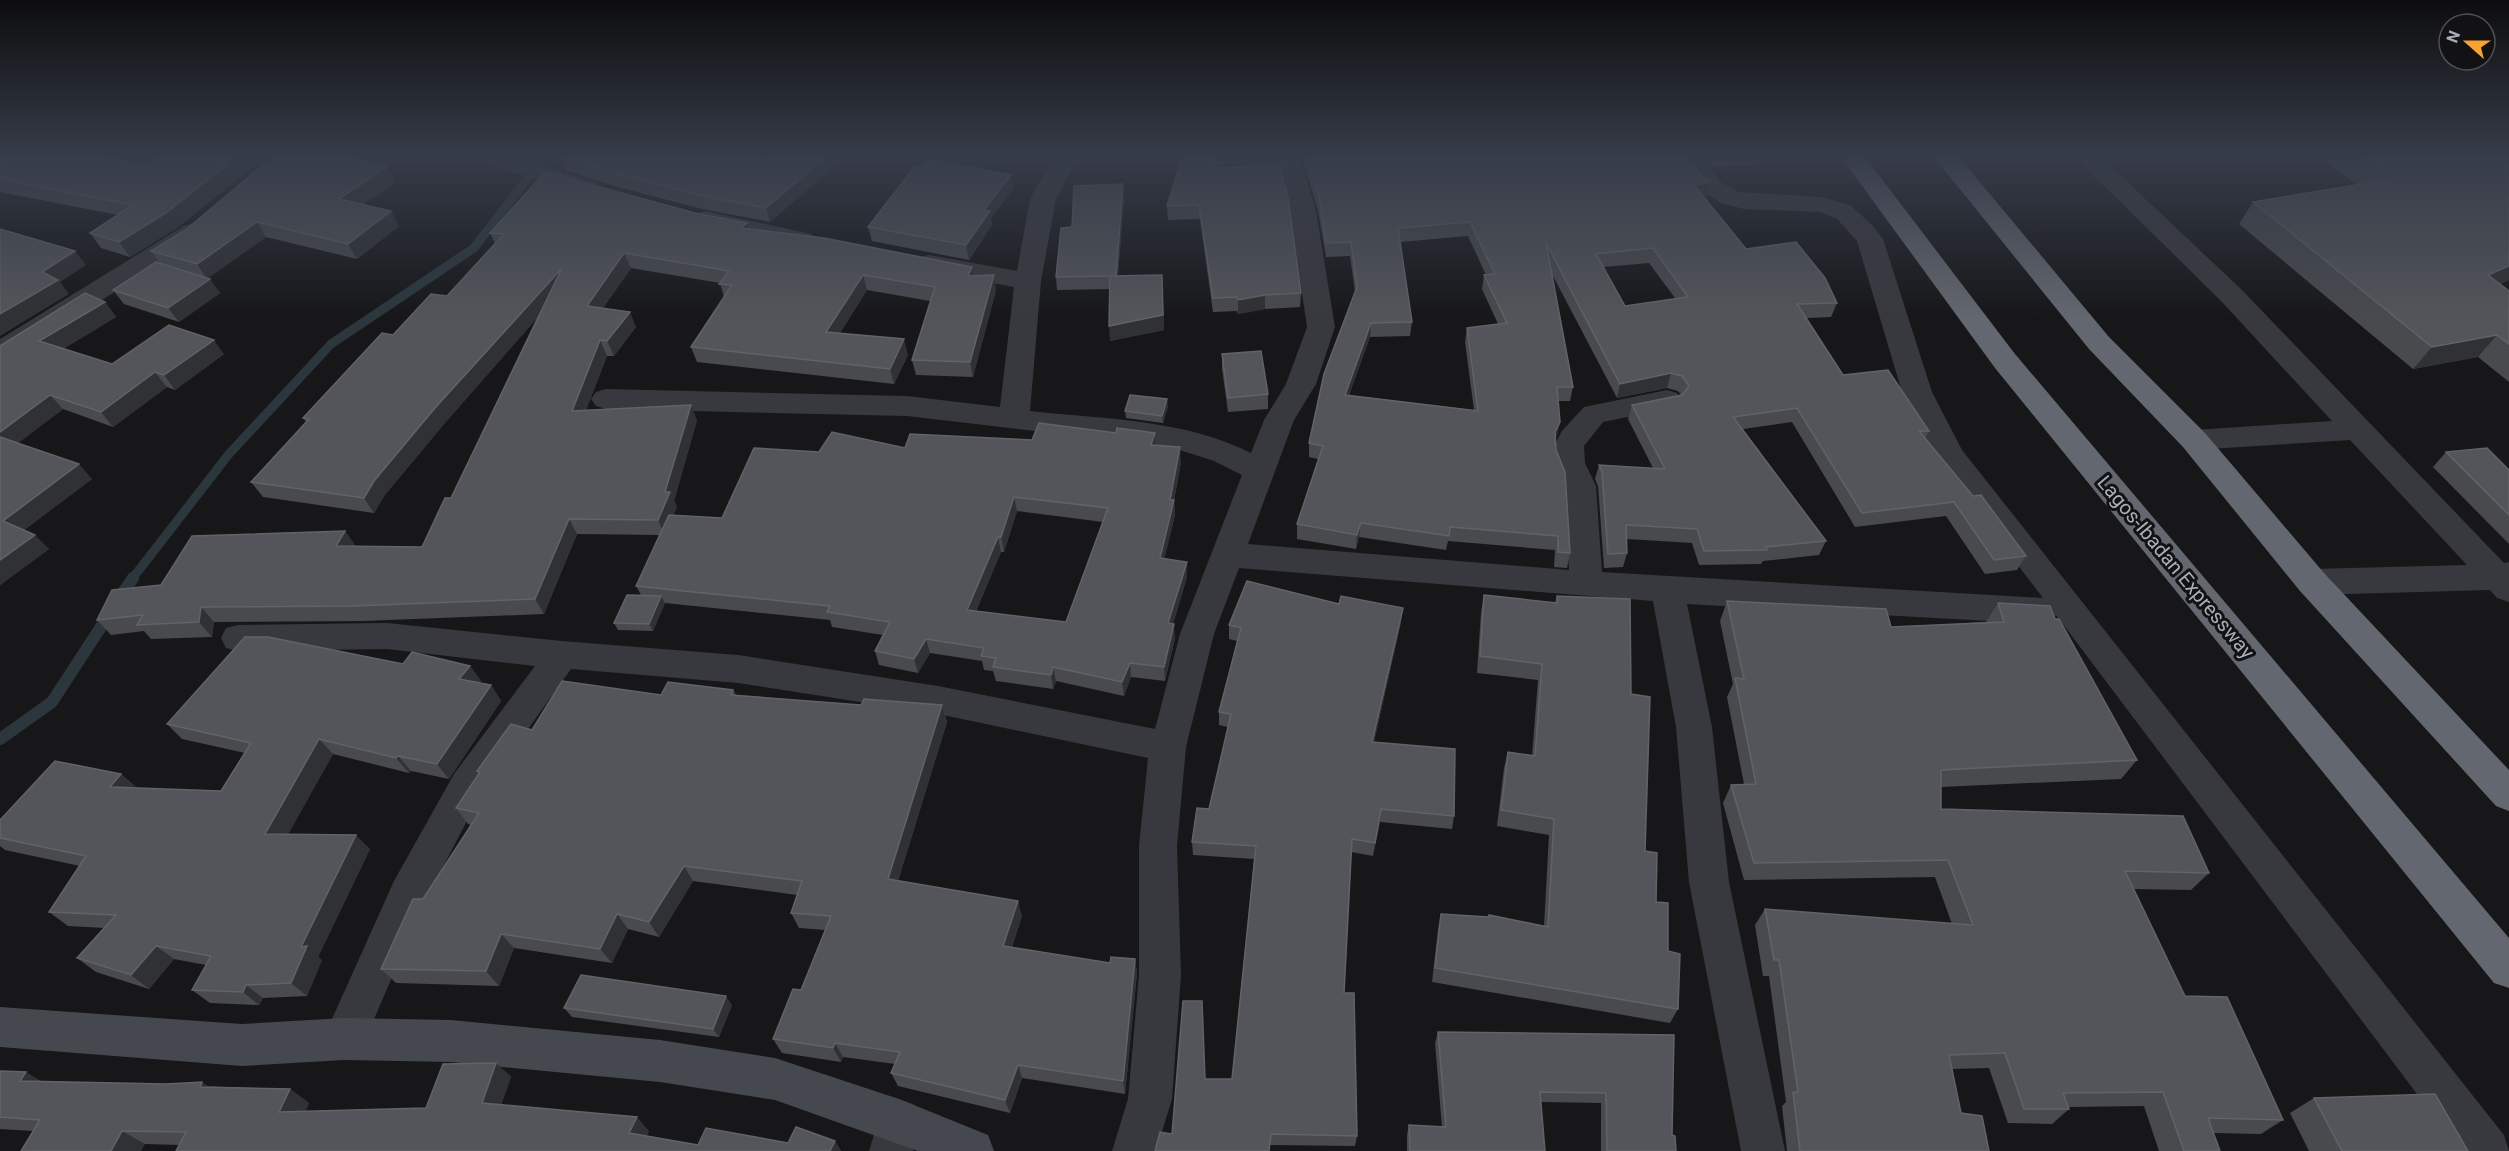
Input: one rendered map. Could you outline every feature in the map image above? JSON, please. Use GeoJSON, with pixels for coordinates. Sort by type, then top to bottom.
{"type":"FeatureCollection","features":[{"type":"Feature","properties":{"kind":"highway","name":"Lagos-Ibadan Expressway"},"geometry":{"type":"LineString","coordinates":[[1893,211],[2005,361],[2509,969]]}},
{"type":"Feature","properties":{"kind":"highway"},"geometry":{"type":"LineString","coordinates":[[1990,211],[2099,343],[2194,440],[2312,582],[2509,795]]}},
{"type":"Feature","properties":{"kind":"street"},"geometry":{"type":"LineString","coordinates":[[1014,419],[1028,281],[1041,211]]}},
{"type":"Feature","properties":{"kind":"street"},"geometry":{"type":"LineString","coordinates":[[1134,1151],[1150,1099],[1160,975],[1158,846],[1168,747],[1197,634],[1279,420],[1301,384],[1321,327],[1303,211]]}},
{"type":"Feature","properties":{"kind":"street"},"geometry":{"type":"LineString","coordinates":[[1840,211],[1854,221],[1870,239],[1917,392],[1950,456],[2488,1151]]}},
{"type":"Feature","properties":{"kind":"street"},"geometry":{"type":"LineString","coordinates":[[2143,211],[2232,296],[2506,580]]}},
{"type":"Feature","properties":{"kind":"street"},"geometry":{"type":"LineString","coordinates":[[678,212],[831,245]]}},
{"type":"Feature","properties":{"kind":"street"},"geometry":{"type":"LineString","coordinates":[[0,352],[187,236],[213,214]]}},
{"type":"Feature","properties":{"kind":"street"},"geometry":{"type":"LineString","coordinates":[[900,258],[1028,281]]}},
{"type":"Feature","properties":{"kind":"street"},"geometry":{"type":"LineString","coordinates":[[606,399],[907,406],[1171,437],[1225,453],[1260,471]]}},
{"type":"Feature","properties":{"kind":"street"},"geometry":{"type":"LineString","coordinates":[[1586,582],[1580,486],[1570,463],[1569,446],[1577,430],[1594,414],[1666,400]]}},
{"type":"Feature","properties":{"kind":"street"},"geometry":{"type":"LineString","coordinates":[[2194,440],[2360,429]]}},
{"type":"Feature","properties":{"kind":"street"},"geometry":{"type":"LineString","coordinates":[[1229,555],[1668,590],[2072,612]]}},
{"type":"Feature","properties":{"kind":"street"},"geometry":{"type":"LineString","coordinates":[[2312,582],[2506,580]]}},
{"type":"Feature","properties":{"kind":"street"},"geometry":{"type":"LineString","coordinates":[[1668,590],[1694,727],[1709,882],[1763,1151]]}},
{"type":"Feature","properties":{"kind":"street"},"geometry":{"type":"LineString","coordinates":[[238,638],[387,636],[562,655],[738,669],[938,700],[1168,747]]}},
{"type":"Feature","properties":{"kind":"street"},"geometry":{"type":"LineString","coordinates":[[344,1039],[408,894],[467,785],[562,655]]}},
{"type":"Feature","properties":{"kind":"street"},"geometry":{"type":"LineString","coordinates":[[0,1027],[242,1045],[344,1039],[451,1041],[660,1061],[775,1079],[895,1136],[972,1151]]}},
{"type":"Feature","properties":{"kind":"building"},"geometry":{"type":"Polygon","coordinates":[[[124,211],[169,211],[119,242],[90,233],[124,211]]]}},
{"type":"Feature","properties":{"kind":"building"},"geometry":{"type":"Polygon","coordinates":[[[209,211],[391,211],[348,244],[257,222],[197,264],[151,251],[187,229],[209,211]]]}},
{"type":"Feature","properties":{"kind":"building"},"geometry":{"type":"Polygon","coordinates":[[[510,211],[687,211],[747,223],[741,228],[824,238],[972,267],[968,276],[994,275],[970,362],[912,360],[935,287],[863,275],[826,332],[904,339],[890,369],[691,347],[732,285],[719,284],[729,271],[624,253],[587,306],[630,312],[607,341],[600,340],[572,411],[691,405],[665,492],[670,492],[658,520],[569,519],[535,599],[352,606],[201,607],[199,622],[137,625],[143,615],[97,620],[112,590],[161,585],[192,536],[345,531],[336,546],[422,547],[445,498],[451,498],[562,268],[435,408],[374,481],[364,498],[251,482],[309,419],[303,418],[382,333],[393,335],[431,294],[447,296],[504,234],[490,233],[510,211]]]}},
{"type":"Feature","properties":{"kind":"building"},"geometry":{"type":"Polygon","coordinates":[[[881,211],[990,211],[966,245],[868,227],[881,211]]]}},
{"type":"Feature","properties":{"kind":"building"},"geometry":{"type":"Polygon","coordinates":[[[1073,211],[1121,211],[1116,276],[1056,277],[1061,228],[1072,227],[1073,211]]]}},
{"type":"Feature","properties":{"kind":"building"},"geometry":{"type":"Polygon","coordinates":[[[1200,211],[1290,211],[1301,293],[1265,295],[1238,300],[1237,297],[1213,298],[1200,211]]]}},
{"type":"Feature","properties":{"kind":"building"},"geometry":{"type":"Polygon","coordinates":[[[1321,211],[1715,211],[1746,249],[1796,242],[1825,278],[1837,303],[1797,304],[1843,375],[1888,370],[1929,431],[1919,431],[1973,496],[1981,495],[2026,556],[1994,560],[1954,502],[1862,513],[1797,408],[1733,417],[1826,541],[1766,547],[1767,550],[1704,551],[1697,529],[1626,525],[1627,553],[1608,554],[1602,472],[1599,465],[1665,469],[1632,405],[1682,395],[1689,386],[1682,376],[1671,373],[1620,384],[1546,243],[1573,387],[1557,387],[1560,422],[1555,432],[1556,450],[1565,472],[1570,553],[1558,552],[1558,536],[1450,527],[1449,536],[1361,523],[1357,535],[1297,524],[1323,446],[1309,443],[1324,374],[1357,287],[1351,242],[1326,243],[1321,211]],[[1470,222],[1398,228],[1412,322],[1371,323],[1345,395],[1478,411],[1467,328],[1507,323],[1484,275],[1495,274],[1470,222]],[[1653,248],[1596,254],[1625,306],[1688,297],[1653,248]]]}},
{"type":"Feature","properties":{"kind":"building"},"geometry":{"type":"Polygon","coordinates":[[[2264,211],[2509,211],[2509,266],[2488,275],[2509,291],[2509,344],[2497,335],[2432,347],[2264,211]]]}},
{"type":"Feature","properties":{"kind":"building"},"geometry":{"type":"Polygon","coordinates":[[[0,229],[75,251],[42,272],[58,280],[0,314],[0,229]]]}},
{"type":"Feature","properties":{"kind":"building"},"geometry":{"type":"Polygon","coordinates":[[[156,262],[210,279],[168,308],[113,290],[156,262]]]}},
{"type":"Feature","properties":{"kind":"building"},"geometry":{"type":"Polygon","coordinates":[[[1162,275],[1163,315],[1109,326],[1110,276],[1162,275]]]}},
{"type":"Feature","properties":{"kind":"building"},"geometry":{"type":"Polygon","coordinates":[[[85,293],[105,302],[39,341],[112,364],[169,325],[214,340],[164,375],[155,372],[101,412],[50,395],[0,432],[0,346],[85,293]]]}},
{"type":"Feature","properties":{"kind":"building"},"geometry":{"type":"Polygon","coordinates":[[[1261,351],[1268,394],[1228,398],[1222,354],[1261,351]]]}},
{"type":"Feature","properties":{"kind":"building"},"geometry":{"type":"Polygon","coordinates":[[[1130,395],[1167,399],[1162,416],[1125,411],[1130,395]]]}},
{"type":"Feature","properties":{"kind":"building"},"geometry":{"type":"Polygon","coordinates":[[[1039,423],[1116,433],[1117,428],[1155,433],[1151,445],[1180,447],[1170,500],[1174,500],[1160,558],[1187,562],[1168,623],[1174,624],[1164,667],[1130,663],[1122,682],[1053,667],[1051,675],[993,667],[996,658],[981,656],[984,648],[926,639],[914,659],[875,651],[890,622],[827,612],[830,606],[636,586],[669,515],[722,518],[754,448],[819,452],[832,432],[905,448],[910,434],[1032,440],[1039,423]],[[1014,497],[1001,537],[998,537],[967,610],[1066,622],[1108,508],[1014,497]]]}},
{"type":"Feature","properties":{"kind":"building"},"geometry":{"type":"Polygon","coordinates":[[[0,437],[79,464],[3,521],[35,535],[0,560],[0,437]]]}},
{"type":"Feature","properties":{"kind":"building"},"geometry":{"type":"Polygon","coordinates":[[[2487,448],[2509,470],[2509,515],[2446,452],[2487,448]]]}},
{"type":"Feature","properties":{"kind":"building"},"geometry":{"type":"Polygon","coordinates":[[[1247,581],[1339,604],[1341,596],[1403,608],[1372,742],[1455,749],[1454,816],[1381,809],[1375,843],[1352,839],[1344,993],[1354,993],[1357,1136],[1271,1134],[1269,1151],[1155,1151],[1160,1132],[1172,1134],[1183,1001],[1202,1001],[1205,1079],[1232,1079],[1256,846],[1192,842],[1197,808],[1209,809],[1231,714],[1219,712],[1241,628],[1229,625],[1247,581]]]}},
{"type":"Feature","properties":{"kind":"building"},"geometry":{"type":"Polygon","coordinates":[[[627,595],[661,596],[649,624],[614,623],[627,595]]]}},
{"type":"Feature","properties":{"kind":"building"},"geometry":{"type":"Polygon","coordinates":[[[1484,595],[1557,603],[1557,596],[1630,599],[1631,694],[1650,697],[1645,851],[1657,853],[1656,902],[1668,903],[1668,951],[1680,954],[1678,1009],[1435,968],[1441,914],[1489,917],[1489,915],[1548,927],[1554,819],[1501,810],[1508,752],[1535,756],[1542,664],[1480,656],[1484,595]]]}},
{"type":"Feature","properties":{"kind":"building"},"geometry":{"type":"Polygon","coordinates":[[[1727,601],[1886,609],[1891,627],[2004,622],[1998,603],[2050,606],[2055,619],[2059,619],[2137,760],[1941,770],[1941,809],[2183,816],[2209,873],[2125,871],[2185,996],[2227,997],[2283,1120],[2208,1118],[2220,1151],[2184,1151],[2163,1092],[2063,1093],[2069,1109],[2024,1109],[2005,1053],[1949,1055],[1961,1113],[1982,1116],[1989,1151],[1800,1151],[1793,1092],[1798,1092],[1779,960],[1774,960],[1765,909],[1973,925],[1948,860],[1754,863],[1731,785],[1756,784],[1735,678],[1744,679],[1727,601]]]}},
{"type":"Feature","properties":{"kind":"building"},"geometry":{"type":"Polygon","coordinates":[[[245,637],[268,637],[403,664],[412,652],[470,666],[459,679],[491,685],[437,764],[398,756],[396,758],[319,739],[265,834],[356,835],[301,947],[307,946],[291,983],[246,985],[243,992],[192,990],[211,956],[156,946],[131,975],[77,958],[116,915],[49,912],[86,856],[0,838],[0,820],[55,761],[121,774],[110,787],[221,791],[251,743],[167,724],[245,637]]]}},
{"type":"Feature","properties":{"kind":"building"},"geometry":{"type":"Polygon","coordinates":[[[562,681],[661,695],[668,682],[733,690],[731,695],[861,705],[864,699],[942,705],[888,879],[1018,901],[1003,946],[1110,963],[1111,957],[1135,959],[1123,1081],[1018,1065],[1005,1100],[891,1073],[900,1052],[835,1043],[833,1048],[773,1039],[793,989],[801,990],[831,916],[791,913],[802,881],[684,866],[649,922],[617,914],[600,949],[501,934],[486,971],[381,969],[413,899],[423,899],[479,813],[456,808],[480,772],[477,771],[511,724],[532,730],[562,681]]]}},
{"type":"Feature","properties":{"kind":"building"},"geometry":{"type":"Polygon","coordinates":[[[581,975],[726,996],[713,1029],[564,1008],[581,975]]]}},
{"type":"Feature","properties":{"kind":"building"},"geometry":{"type":"Polygon","coordinates":[[[1438,1032],[1674,1035],[1672,1135],[1675,1136],[1676,1151],[1607,1151],[1606,1093],[1540,1092],[1545,1151],[1410,1151],[1409,1125],[1446,1127],[1438,1032]]]}},
{"type":"Feature","properties":{"kind":"building"},"geometry":{"type":"Polygon","coordinates":[[[496,1063],[482,1103],[637,1117],[629,1133],[698,1145],[706,1128],[788,1143],[796,1127],[835,1141],[830,1151],[176,1151],[186,1132],[122,1131],[111,1151],[21,1151],[40,1120],[0,1117],[0,1071],[26,1072],[20,1081],[166,1084],[202,1082],[200,1087],[290,1089],[279,1112],[426,1108],[443,1064],[496,1063]]]}},
{"type":"Feature","properties":{"kind":"building"},"geometry":{"type":"Polygon","coordinates":[[[2435,1094],[2468,1151],[2342,1151],[2314,1098],[2435,1094]]]}},
{"type":"Feature","properties":{"kind":"waterway"},"geometry":{"type":"LineString","coordinates":[[132,579],[229,454],[331,344],[474,248],[503,211]]}},
{"type":"Feature","properties":{"kind":"waterway"},"geometry":{"type":"LineString","coordinates":[[118,600],[133,578]]}},
{"type":"Feature","properties":{"kind":"waterway"},"geometry":{"type":"LineString","coordinates":[[0,739],[52,702],[110,613]]}}]}
